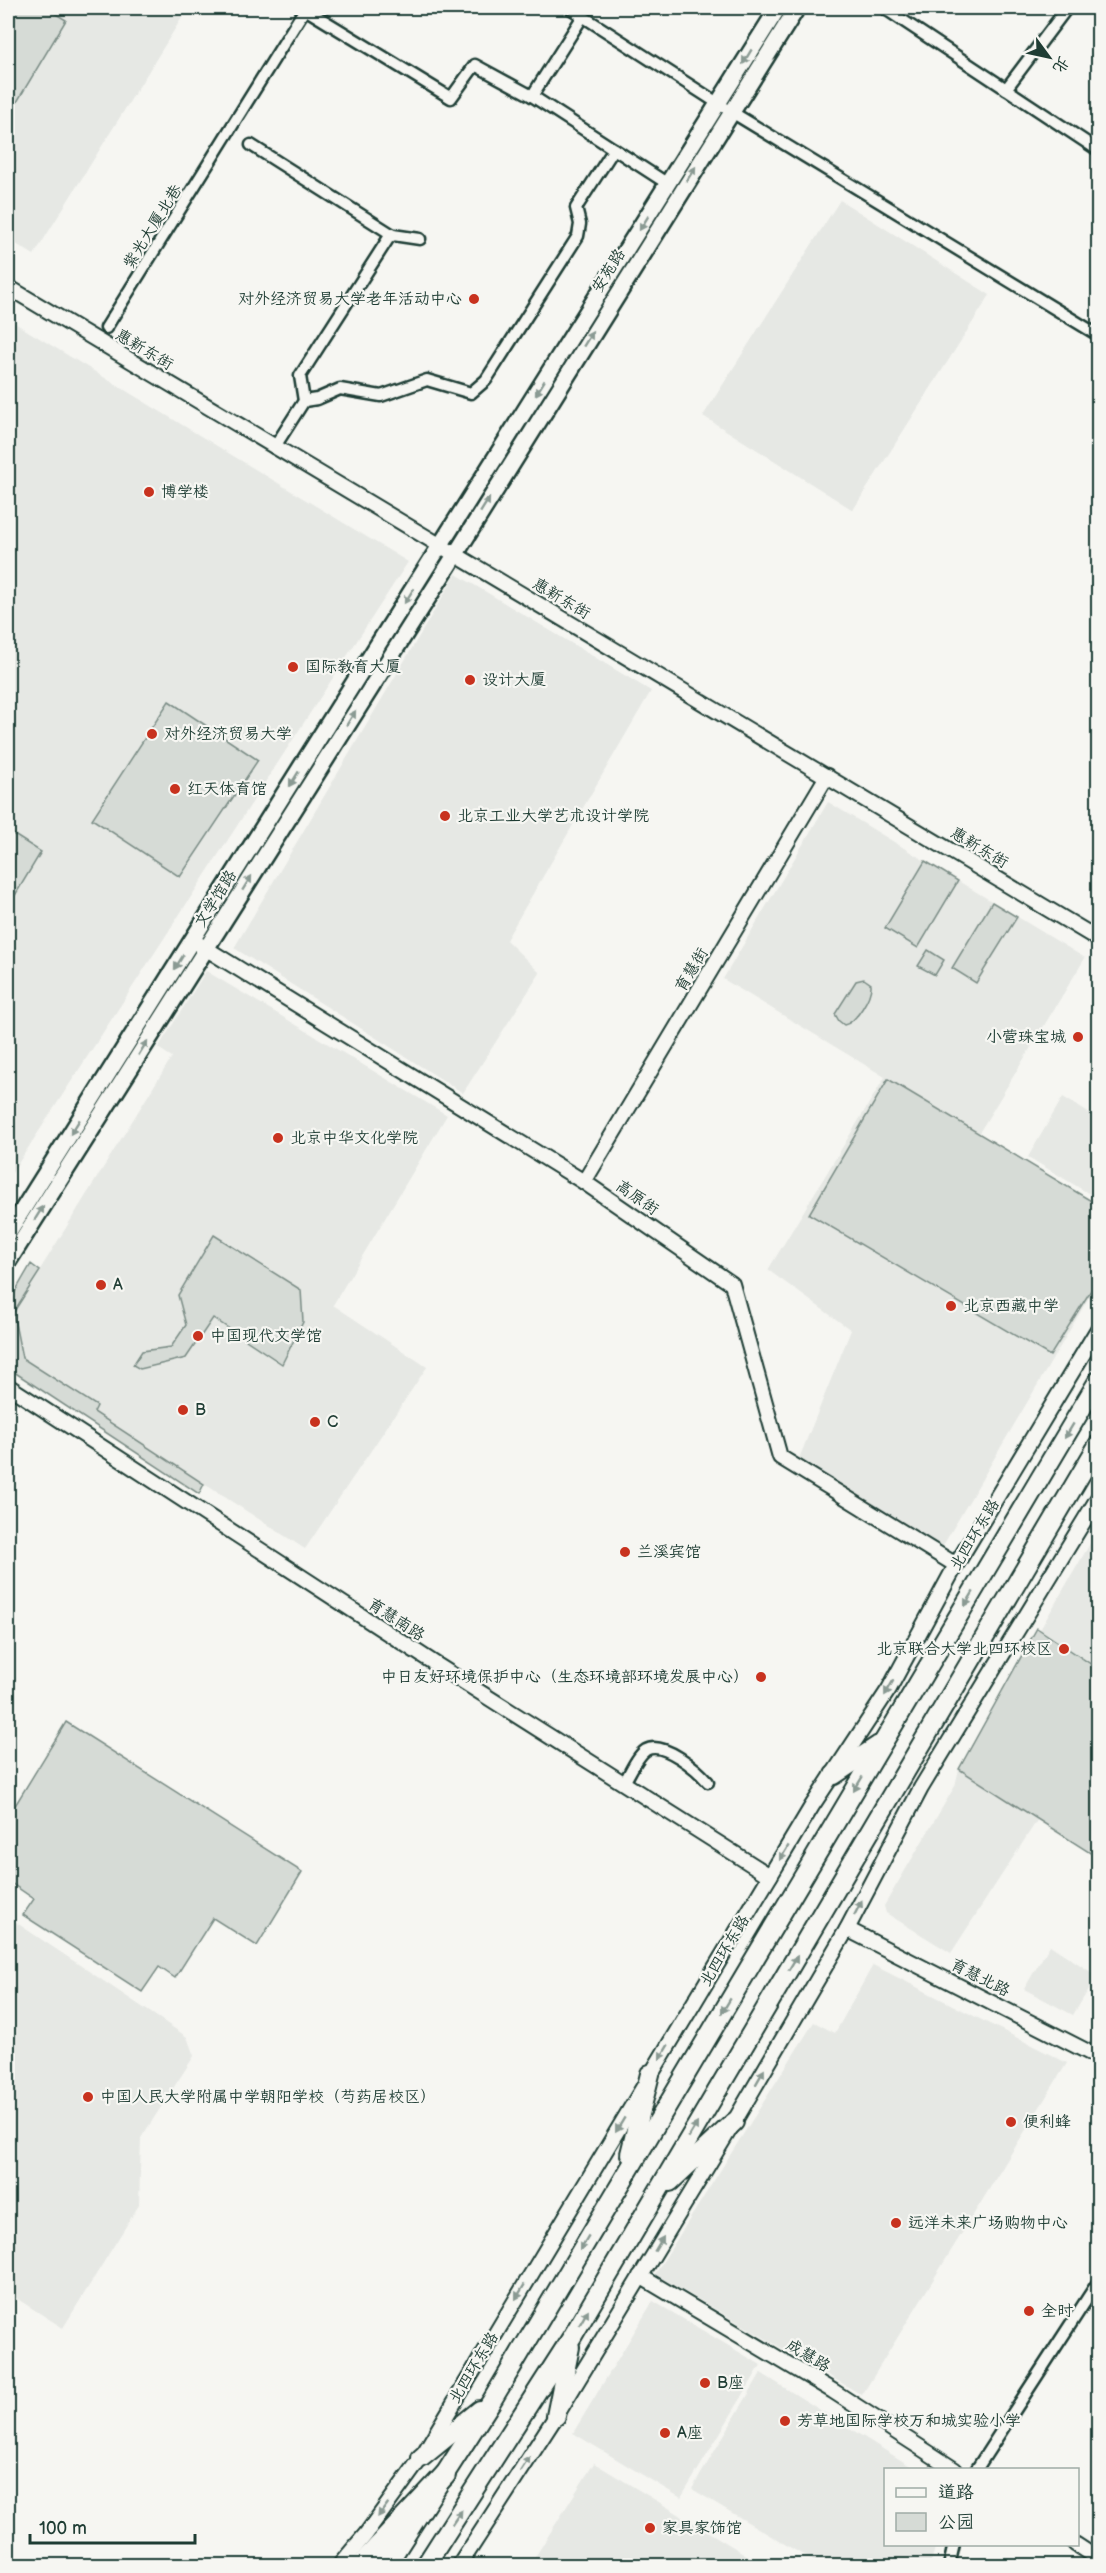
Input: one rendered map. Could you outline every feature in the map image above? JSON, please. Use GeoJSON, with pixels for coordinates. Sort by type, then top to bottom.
{"type":"FeatureCollection","features":[{"type":"Feature","properties":{"kind":"highway","name":"北四环东路"},"geometry":{"type":"LineString","coordinates":[[386,2565],[491,2402],[1098,1381]]}},
{"type":"Feature","properties":{"kind":"highway"},"geometry":{"type":"LineString","coordinates":[[425,2565],[572,2337],[1098,1445]]}},
{"type":"Feature","properties":{"kind":"highway"},"geometry":{"type":"LineString","coordinates":[[834,1775],[883,1743]]}},
{"type":"Feature","properties":{"kind":"highway"},"geometry":{"type":"LineString","coordinates":[[625,2175],[651,2074]]}},
{"type":"Feature","properties":{"kind":"highway"},"geometry":{"type":"LineString","coordinates":[[655,2195],[734,2122]]}},
{"type":"Feature","properties":{"kind":"highway"},"geometry":{"type":"LineString","coordinates":[[556,2416],[572,2337]]}},
{"type":"Feature","properties":{"kind":"highway"},"geometry":{"type":"LineString","coordinates":[[421,2458],[491,2402]]}},
{"type":"Feature","properties":{"kind":"highway"},"geometry":{"type":"LineString","coordinates":[[360,2565],[445,2475]]}},
{"type":"Feature","properties":{"kind":"main road","name":"安苑路"},"geometry":{"type":"LineString","coordinates":[[454,555],[725,108],[778,8]]}},
{"type":"Feature","properties":{"kind":"main road","name":"安苑路"},"geometry":{"type":"LineString","coordinates":[[440,546],[668,184],[797,8]]}},
{"type":"Feature","properties":{"kind":"main road","name":"文学馆路"},"geometry":{"type":"LineString","coordinates":[[8,1233],[440,546]]}},
{"type":"Feature","properties":{"kind":"main road","name":"文学馆路"},"geometry":{"type":"LineString","coordinates":[[8,1262],[454,555]]}},
{"type":"Feature","properties":{"kind":"street"},"geometry":{"type":"LineString","coordinates":[[570,8],[725,108],[1098,335]]}},
{"type":"Feature","properties":{"kind":"street"},"geometry":{"type":"LineString","coordinates":[[884,8],[1098,150]]}},
{"type":"Feature","properties":{"kind":"street"},"geometry":{"type":"LineString","coordinates":[[1006,89],[1067,8]]}},
{"type":"Feature","properties":{"kind":"street","name":"紫光大厦北巷"},"geometry":{"type":"LineString","coordinates":[[106,328],[225,141],[305,9],[451,98],[475,65],[532,96]]}},
{"type":"Feature","properties":{"kind":"street"},"geometry":{"type":"LineString","coordinates":[[583,16],[532,96],[668,184]]}},
{"type":"Feature","properties":{"kind":"street"},"geometry":{"type":"LineString","coordinates":[[251,145],[393,235],[420,239]]}},
{"type":"Feature","properties":{"kind":"street"},"geometry":{"type":"LineString","coordinates":[[304,401],[317,399],[340,389],[381,396],[427,380],[471,393],[486,380],[578,236],[580,224],[576,208],[614,149]]}},
{"type":"Feature","properties":{"kind":"street"},"geometry":{"type":"LineString","coordinates":[[274,448],[304,401],[300,376],[388,239],[393,235]]}},
{"type":"Feature","properties":{"kind":"street","name":"惠新东街"},"geometry":{"type":"LineString","coordinates":[[8,287],[1098,939]]}},
{"type":"Feature","properties":{"kind":"street","name":"育慧街"},"geometry":{"type":"LineString","coordinates":[[584,1182],[827,776]]}},
{"type":"Feature","properties":{"kind":"street","name":"高原街"},"geometry":{"type":"LineString","coordinates":[[192,940],[584,1182],[732,1284],[780,1456],[956,1565]]}},
{"type":"Feature","properties":{"kind":"street","name":"北四环东路"},"geometry":{"type":"LineString","coordinates":[[339,2565],[366,2535],[421,2458],[812,1806],[889,1689],[956,1565],[1098,1329]]}},
{"type":"Feature","properties":{"kind":"street","name":"育慧南路"},"geometry":{"type":"LineString","coordinates":[[8,1386],[427,1659],[770,1876]]}},
{"type":"Feature","properties":{"kind":"street"},"geometry":{"type":"LineString","coordinates":[[459,2565],[556,2416],[734,2122],[847,1929],[921,1788],[1098,1498]]}},
{"type":"Feature","properties":{"kind":"street"},"geometry":{"type":"LineString","coordinates":[[624,1782],[641,1756],[647,1750],[652,1749],[671,1753],[690,1763],[708,1782]]}},
{"type":"Feature","properties":{"kind":"street","name":"育慧北路"},"geometry":{"type":"LineString","coordinates":[[847,1929],[1098,2056]]}},
{"type":"Feature","properties":{"kind":"street","name":"成慧路"},"geometry":{"type":"LineString","coordinates":[[640,2276],[833,2391],[954,2468]]}},
{"type":"Feature","properties":{"kind":"street"},"geometry":{"type":"LineString","coordinates":[[976,2468],[1098,2282]]}},
{"type":"Feature","properties":{"kind":"street"},"geometry":{"type":"LineString","coordinates":[[949,2565],[954,2546]]}},
{"type":"Feature","properties":{"kind":"street"},"geometry":{"type":"LineString","coordinates":[[1078,2546],[1098,2559]]}},
{"type":"Feature","properties":{"kind":"shaded area"},"geometry":{"type":"Polygon","coordinates":[[[8,8],[188,8],[34,255],[8,239],[8,8]]]}},
{"type":"Feature","properties":{"kind":"shaded area"},"geometry":{"type":"Polygon","coordinates":[[[840,200],[990,295],[853,510],[703,416],[840,200]]]}},
{"type":"Feature","properties":{"kind":"shaded area","name":"对外经济贸易大学"},"geometry":{"type":"Polygon","coordinates":[[[8,319],[408,562],[8,1179],[8,319]]]}},
{"type":"Feature","properties":{"kind":"shaded area","name":"北京工业大学艺术设计学院"},"geometry":{"type":"Polygon","coordinates":[[[456,574],[651,691],[506,940],[540,973],[463,1093],[234,948],[456,574]]]}},
{"type":"Feature","properties":{"kind":"shaded area"},"geometry":{"type":"Polygon","coordinates":[[[828,802],[1085,958],[979,1133],[1098,1205],[1098,1282],[938,1554],[796,1466],[851,1330],[768,1270],[885,1077],[723,979],[828,802]]]}},
{"type":"Feature","properties":{"kind":"shaded area"},"geometry":{"type":"Polygon","coordinates":[[[206,971],[447,1115],[333,1305],[427,1367],[305,1549],[93,1412],[96,1405],[22,1358],[13,1313],[172,1057],[158,1048],[206,971]]]}},
{"type":"Feature","properties":{"kind":"shaded area"},"geometry":{"type":"Polygon","coordinates":[[[1063,1097],[1098,1119],[1098,1199],[1028,1157],[1063,1097]]]}},
{"type":"Feature","properties":{"kind":"shaded area","name":"北京联合大学北四环校区"},"geometry":{"type":"Polygon","coordinates":[[[1098,1530],[1098,1858],[1038,1819],[951,1953],[886,1913],[884,1906],[955,1786],[959,1769],[1098,1530]]]}},
{"type":"Feature","properties":{"kind":"shaded area","name":"中国人民大学附属中学朝阳学校（芍药居校区）"},"geometry":{"type":"Polygon","coordinates":[[[8,1917],[187,2037],[194,2056],[141,2138],[139,2205],[63,2328],[8,2293],[8,1917]]]}},
{"type":"Feature","properties":{"kind":"shaded area"},"geometry":{"type":"Polygon","coordinates":[[[1050,1945],[1097,1976],[1073,2015],[1024,1989],[1050,1945]]]}},
{"type":"Feature","properties":{"kind":"shaded area"},"geometry":{"type":"Polygon","coordinates":[[[873,1965],[1067,2063],[862,2395],[655,2274],[814,2022],[835,2033],[873,1965]]]}},
{"type":"Feature","properties":{"kind":"shaded area"},"geometry":{"type":"Polygon","coordinates":[[[653,2301],[761,2365],[681,2498],[573,2433],[653,2301]]]}},
{"type":"Feature","properties":{"kind":"shaded area","name":"芳草地国际学校万和城实验小学"},"geometry":{"type":"Polygon","coordinates":[[[761,2373],[913,2468],[884,2468],[884,2546],[936,2546],[930,2565],[820,2565],[692,2489],[761,2373]]]}},
{"type":"Feature","properties":{"kind":"shaded area"},"geometry":{"type":"Polygon","coordinates":[[[594,2463],[763,2565],[530,2565],[594,2463]]]}},
{"type":"Feature","properties":{"kind":"green space"},"geometry":{"type":"Polygon","coordinates":[[[8,8],[46,8],[66,20],[8,117],[8,8]]]}},
{"type":"Feature","properties":{"kind":"green space","name":"红天体育馆"},"geometry":{"type":"Polygon","coordinates":[[[169,701],[258,760],[180,877],[92,819],[169,701]]]}},
{"type":"Feature","properties":{"kind":"green space"},"geometry":{"type":"Polygon","coordinates":[[[8,831],[41,852],[8,907],[8,831]]]}},
{"type":"Feature","properties":{"kind":"green space"},"geometry":{"type":"Polygon","coordinates":[[[925,861],[958,881],[918,948],[885,928],[925,861]]]}},
{"type":"Feature","properties":{"kind":"green space"},"geometry":{"type":"Polygon","coordinates":[[[992,902],[1017,917],[976,983],[952,968],[992,902]]]}},
{"type":"Feature","properties":{"kind":"green space"},"geometry":{"type":"Polygon","coordinates":[[[928,950],[944,960],[935,975],[918,966],[928,950]]]}},
{"type":"Feature","properties":{"kind":"green space"},"geometry":{"type":"Polygon","coordinates":[[[864,979],[871,984],[866,1002],[858,1014],[844,1025],[835,1014],[856,981],[864,979]]]}},
{"type":"Feature","properties":{"kind":"green space"},"geometry":{"type":"Polygon","coordinates":[[[888,1079],[1098,1205],[1098,1279],[1050,1356],[809,1214],[888,1079]]]}},
{"type":"Feature","properties":{"kind":"green space"},"geometry":{"type":"Polygon","coordinates":[[[214,1235],[301,1290],[303,1322],[282,1364],[213,1318],[186,1358],[140,1369],[133,1365],[142,1351],[171,1347],[186,1325],[178,1295],[214,1235]]]}},
{"type":"Feature","properties":{"kind":"green space"},"geometry":{"type":"Polygon","coordinates":[[[31,1264],[40,1271],[13,1313],[22,1358],[97,1406],[94,1412],[204,1484],[199,1494],[8,1368],[8,1304],[31,1264]]]}},
{"type":"Feature","properties":{"kind":"green space","name":"北京联合大学北四环校区"},"geometry":{"type":"Polygon","coordinates":[[[1037,1628],[1098,1669],[1098,1858],[959,1769],[1037,1628]]]}},
{"type":"Feature","properties":{"kind":"green space"},"geometry":{"type":"Polygon","coordinates":[[[66,1722],[302,1872],[257,1946],[213,1918],[175,1978],[159,1967],[142,1992],[23,1915],[34,1899],[8,1881],[8,1817],[66,1722]]]}},
{"type":"Feature","properties":{"kind":"place","name":"对外经济贸易大学老年活动中心"},"geometry":{"type":"Point","coordinates":[474,299]}},
{"type":"Feature","properties":{"kind":"place","name":"博学楼"},"geometry":{"type":"Point","coordinates":[149,492]}},
{"type":"Feature","properties":{"kind":"place","name":"国际教育大厦"},"geometry":{"type":"Point","coordinates":[293,667]}},
{"type":"Feature","properties":{"kind":"place","name":"设计大厦"},"geometry":{"type":"Point","coordinates":[470,680]}},
{"type":"Feature","properties":{"kind":"place","name":"对外经济贸易大学"},"geometry":{"type":"Point","coordinates":[152,734]}},
{"type":"Feature","properties":{"kind":"place","name":"红天体育馆"},"geometry":{"type":"Point","coordinates":[175,789]}},
{"type":"Feature","properties":{"kind":"place","name":"北京工业大学艺术设计学院"},"geometry":{"type":"Point","coordinates":[445,816]}},
{"type":"Feature","properties":{"kind":"place","name":"小营珠宝城"},"geometry":{"type":"Point","coordinates":[1078,1037]}},
{"type":"Feature","properties":{"kind":"place","name":"北京中华文化学院"},"geometry":{"type":"Point","coordinates":[278,1138]}},
{"type":"Feature","properties":{"kind":"place","name":"A"},"geometry":{"type":"Point","coordinates":[101,1285]}},
{"type":"Feature","properties":{"kind":"place","name":"北京西藏中学"},"geometry":{"type":"Point","coordinates":[951,1306]}},
{"type":"Feature","properties":{"kind":"place","name":"中国现代文学馆"},"geometry":{"type":"Point","coordinates":[198,1336]}},
{"type":"Feature","properties":{"kind":"place","name":"B"},"geometry":{"type":"Point","coordinates":[183,1410]}},
{"type":"Feature","properties":{"kind":"place","name":"C"},"geometry":{"type":"Point","coordinates":[315,1422]}},
{"type":"Feature","properties":{"kind":"place","name":"兰溪宾馆"},"geometry":{"type":"Point","coordinates":[625,1552]}},
{"type":"Feature","properties":{"kind":"place","name":"北京联合大学北四环校区"},"geometry":{"type":"Point","coordinates":[1064,1649]}},
{"type":"Feature","properties":{"kind":"place","name":"中日友好环境保护中心（生态环境部环境发展中心）"},"geometry":{"type":"Point","coordinates":[761,1677]}},
{"type":"Feature","properties":{"kind":"place","name":"中国人民大学附属中学朝阳学校（芍药居校区）"},"geometry":{"type":"Point","coordinates":[88,2097]}},
{"type":"Feature","properties":{"kind":"place","name":"便利蜂"},"geometry":{"type":"Point","coordinates":[1011,2122]}},
{"type":"Feature","properties":{"kind":"place","name":"远洋未来广场购物中心"},"geometry":{"type":"Point","coordinates":[896,2223]}},
{"type":"Feature","properties":{"kind":"place","name":"全时"},"geometry":{"type":"Point","coordinates":[1029,2311]}},
{"type":"Feature","properties":{"kind":"place","name":"B座"},"geometry":{"type":"Point","coordinates":[705,2383]}},
{"type":"Feature","properties":{"kind":"place","name":"芳草地国际学校万和城实验小学"},"geometry":{"type":"Point","coordinates":[785,2421]}},
{"type":"Feature","properties":{"kind":"place","name":"A座"},"geometry":{"type":"Point","coordinates":[665,2433]}},
{"type":"Feature","properties":{"kind":"place","name":"家具家饰馆"},"geometry":{"type":"Point","coordinates":[650,2528]}}]}
